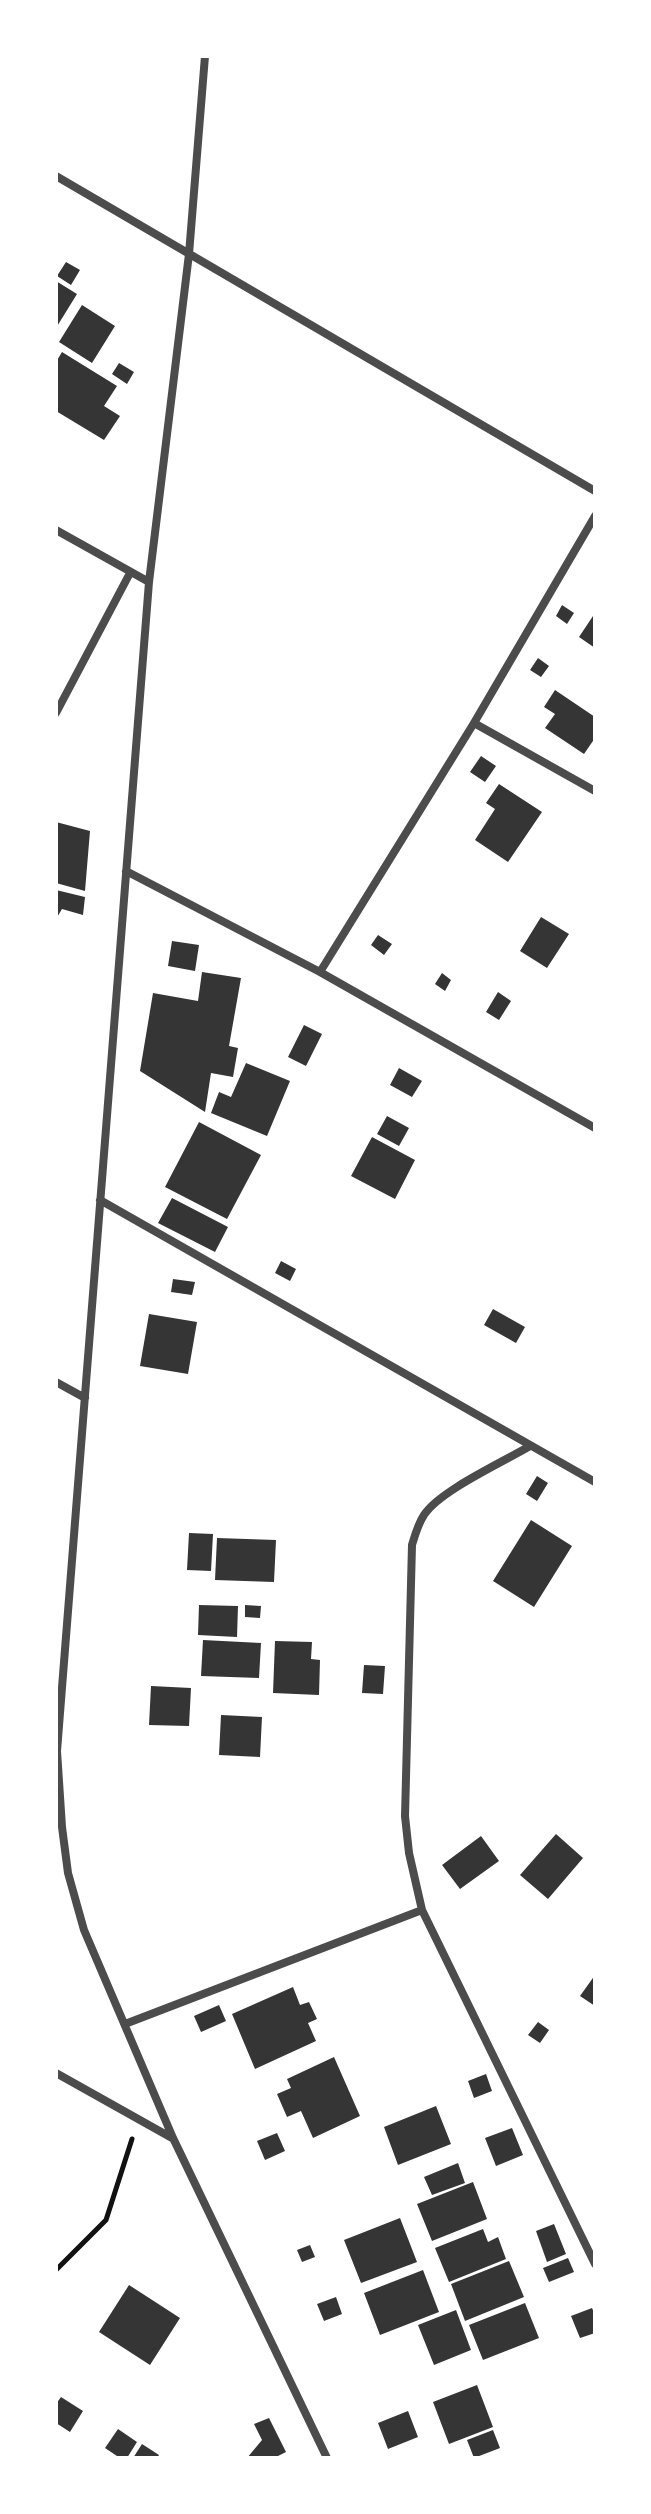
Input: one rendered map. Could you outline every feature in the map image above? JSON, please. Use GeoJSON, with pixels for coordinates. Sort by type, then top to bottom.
{"type":"FeatureCollection","features":[{"type":"Feature","properties":{"kind":"street"},"geometry":{"type":"LineString","coordinates":[[205,56],[189,254],[149,582],[57,1750],[68,1873],[84,1930],[173,2138],[327,2458]]}},
{"type":"Feature","properties":{"kind":"street"},"geometry":{"type":"LineString","coordinates":[[56,176],[595,491]]}},
{"type":"Feature","properties":{"kind":"street"},"geometry":{"type":"LineString","coordinates":[[320,972],[474,723],[595,516]]}},
{"type":"Feature","properties":{"kind":"street"},"geometry":{"type":"LineString","coordinates":[[56,530],[149,582]]}},
{"type":"Feature","properties":{"kind":"street"},"geometry":{"type":"LineString","coordinates":[[56,713],[130,573]]}},
{"type":"Feature","properties":{"kind":"street"},"geometry":{"type":"LineString","coordinates":[[474,723],[595,791]]}},
{"type":"Feature","properties":{"kind":"street"},"geometry":{"type":"LineString","coordinates":[[126,871],[320,972],[595,1128]]}},
{"type":"Feature","properties":{"kind":"street"},"geometry":{"type":"LineString","coordinates":[[100,1200],[595,1482]]}},
{"type":"Feature","properties":{"kind":"street"},"geometry":{"type":"LineString","coordinates":[[56,1382],[85,1398]]}},
{"type":"Feature","properties":{"kind":"street"},"geometry":{"type":"LineString","coordinates":[[530,1446],[437,1500],[424,1515],[412,1545],[405,1816],[409,1853],[422,1910],[595,2264]]}},
{"type":"Feature","properties":{"kind":"street"},"geometry":{"type":"LineString","coordinates":[[125,2024],[422,1910]]}},
{"type":"Feature","properties":{"kind":"street"},"geometry":{"type":"LineString","coordinates":[[56,2073],[173,2138]]}},
{"type":"Feature","properties":{"kind":"path"},"geometry":{"type":"LineString","coordinates":[[56,2270],[106,2220],[139,2120]]}},
{"type":"Feature","properties":{"kind":"building"},"geometry":{"type":"Polygon","coordinates":[[[66,262],[80,270],[71,285],[57,276],[66,262]]]}},
{"type":"Feature","properties":{"kind":"building"},"geometry":{"type":"Polygon","coordinates":[[[56,281],[77,294],[56,328],[56,281]]]}},
{"type":"Feature","properties":{"kind":"building"},"geometry":{"type":"Polygon","coordinates":[[[82,305],[115,326],[92,363],[59,342],[82,305]]]}},
{"type":"Feature","properties":{"kind":"building"},"geometry":{"type":"Polygon","coordinates":[[[62,352],[117,386],[104,406],[120,416],[104,440],[56,411],[56,362],[62,352]]]}},
{"type":"Feature","properties":{"kind":"building"},"geometry":{"type":"Polygon","coordinates":[[[119,363],[134,372],[127,384],[112,374],[119,363]]]}},
{"type":"Feature","properties":{"kind":"building"},"geometry":{"type":"Polygon","coordinates":[[[562,605],[574,613],[567,624],[556,616],[562,605]]]}},
{"type":"Feature","properties":{"kind":"building"},"geometry":{"type":"Polygon","coordinates":[[[595,613],[595,648],[579,637],[595,613]]]}},
{"type":"Feature","properties":{"kind":"building"},"geometry":{"type":"Polygon","coordinates":[[[538,658],[549,666],[541,677],[530,670],[538,658]]]}},
{"type":"Feature","properties":{"kind":"building"},"geometry":{"type":"Polygon","coordinates":[[[555,690],[595,717],[595,738],[584,754],[545,728],[555,714],[544,707],[555,690]]]}},
{"type":"Feature","properties":{"kind":"building"},"geometry":{"type":"Polygon","coordinates":[[[481,756],[496,766],[485,782],[470,772],[481,756]]]}},
{"type":"Feature","properties":{"kind":"building"},"geometry":{"type":"Polygon","coordinates":[[[499,784],[542,812],[508,862],[475,840],[495,809],[486,803],[499,784]]]}},
{"type":"Feature","properties":{"kind":"building"},"geometry":{"type":"Polygon","coordinates":[[[56,822],[90,831],[85,891],[56,883],[56,822]]]}},
{"type":"Feature","properties":{"kind":"building"},"geometry":{"type":"Polygon","coordinates":[[[56,890],[85,897],[83,915],[62,909],[56,919],[56,890]]]}},
{"type":"Feature","properties":{"kind":"building"},"geometry":{"type":"Polygon","coordinates":[[[541,917],[569,934],[547,968],[520,951],[541,917]]]}},
{"type":"Feature","properties":{"kind":"building"},"geometry":{"type":"Polygon","coordinates":[[[378,935],[392,944],[384,955],[371,945],[378,935]]]}},
{"type":"Feature","properties":{"kind":"building"},"geometry":{"type":"Polygon","coordinates":[[[172,941],[199,945],[195,971],[168,966],[172,941]]]}},
{"type":"Feature","properties":{"kind":"building"},"geometry":{"type":"Polygon","coordinates":[[[202,972],[241,978],[229,1046],[238,1048],[233,1077],[211,1073],[205,1112],[140,1071],[153,993],[198,1001],[202,972]]]}},
{"type":"Feature","properties":{"kind":"building"},"geometry":{"type":"Polygon","coordinates":[[[442,973],[451,980],[445,991],[435,984],[442,973]]]}},
{"type":"Feature","properties":{"kind":"building"},"geometry":{"type":"Polygon","coordinates":[[[498,992],[511,1001],[499,1020],[486,1012],[498,992]]]}},
{"type":"Feature","properties":{"kind":"building"},"geometry":{"type":"Polygon","coordinates":[[[304,1025],[322,1034],[306,1066],[288,1057],[304,1025]]]}},
{"type":"Feature","properties":{"kind":"building"},"geometry":{"type":"Polygon","coordinates":[[[246,1063],[290,1081],[267,1136],[211,1113],[219,1092],[231,1097],[246,1063]]]}},
{"type":"Feature","properties":{"kind":"building"},"geometry":{"type":"Polygon","coordinates":[[[399,1068],[422,1081],[412,1097],[390,1085],[399,1068]]]}},
{"type":"Feature","properties":{"kind":"building"},"geometry":{"type":"Polygon","coordinates":[[[387,1116],[409,1128],[399,1146],[377,1134],[387,1116]]]}},
{"type":"Feature","properties":{"kind":"building"},"geometry":{"type":"Polygon","coordinates":[[[199,1122],[261,1155],[227,1219],[165,1187],[199,1122]]]}},
{"type":"Feature","properties":{"kind":"building"},"geometry":{"type":"Polygon","coordinates":[[[372,1137],[415,1160],[395,1199],[351,1176],[372,1137]]]}},
{"type":"Feature","properties":{"kind":"building"},"geometry":{"type":"Polygon","coordinates":[[[172,1198],[228,1227],[215,1252],[158,1223],[172,1198]]]}},
{"type":"Feature","properties":{"kind":"building"},"geometry":{"type":"Polygon","coordinates":[[[281,1261],[296,1269],[290,1281],[275,1273],[281,1261]]]}},
{"type":"Feature","properties":{"kind":"building"},"geometry":{"type":"Polygon","coordinates":[[[173,1279],[195,1282],[192,1295],[171,1292],[173,1279]]]}},
{"type":"Feature","properties":{"kind":"building"},"geometry":{"type":"Polygon","coordinates":[[[493,1309],[525,1327],[516,1343],[484,1325],[493,1309]]]}},
{"type":"Feature","properties":{"kind":"building"},"geometry":{"type":"Polygon","coordinates":[[[149,1314],[197,1322],[188,1374],[140,1366],[149,1314]]]}},
{"type":"Feature","properties":{"kind":"building"},"geometry":{"type":"Polygon","coordinates":[[[537,1476],[548,1483],[537,1501],[526,1494],[537,1476]]]}},
{"type":"Feature","properties":{"kind":"building"},"geometry":{"type":"Polygon","coordinates":[[[531,1520],[572,1546],[534,1607],[493,1581],[531,1520]]]}},
{"type":"Feature","properties":{"kind":"building"},"geometry":{"type":"Polygon","coordinates":[[[189,1533],[213,1534],[211,1571],[187,1570],[189,1533]]]}},
{"type":"Feature","properties":{"kind":"building"},"geometry":{"type":"Polygon","coordinates":[[[217,1538],[276,1540],[274,1582],[215,1580],[217,1538]]]}},
{"type":"Feature","properties":{"kind":"building"},"geometry":{"type":"Polygon","coordinates":[[[199,1605],[238,1606],[237,1637],[198,1635],[199,1605]]]}},
{"type":"Feature","properties":{"kind":"building"},"geometry":{"type":"Polygon","coordinates":[[[245,1605],[261,1606],[260,1618],[245,1617],[245,1605]]]}},
{"type":"Feature","properties":{"kind":"building"},"geometry":{"type":"Polygon","coordinates":[[[203,1640],[261,1643],[259,1678],[201,1676],[203,1640]]]}},
{"type":"Feature","properties":{"kind":"building"},"geometry":{"type":"Polygon","coordinates":[[[275,1641],[312,1642],[311,1659],[320,1660],[319,1695],[273,1693],[275,1641]]]}},
{"type":"Feature","properties":{"kind":"building"},"geometry":{"type":"Polygon","coordinates":[[[364,1665],[385,1666],[383,1694],[362,1693],[364,1665]]]}},
{"type":"Feature","properties":{"kind":"building"},"geometry":{"type":"Polygon","coordinates":[[[151,1686],[191,1688],[189,1726],[149,1725],[151,1686]]]}},
{"type":"Feature","properties":{"kind":"building"},"geometry":{"type":"Polygon","coordinates":[[[221,1715],[262,1717],[260,1757],[219,1755],[221,1715]]]}},
{"type":"Feature","properties":{"kind":"building"},"geometry":{"type":"Polygon","coordinates":[[[556,1834],[583,1858],[548,1899],[520,1875],[556,1834]]]}},
{"type":"Feature","properties":{"kind":"building"},"geometry":{"type":"Polygon","coordinates":[[[481,1836],[499,1861],[460,1889],[442,1865],[481,1836]]]}},
{"type":"Feature","properties":{"kind":"building"},"geometry":{"type":"Polygon","coordinates":[[[595,1975],[595,2006],[580,1996],[595,1975]]]}},
{"type":"Feature","properties":{"kind":"building"},"geometry":{"type":"Polygon","coordinates":[[[293,1987],[300,2005],[309,2002],[317,2019],[308,2023],[316,2041],[255,2069],[232,2014],[293,1987]]]}},
{"type":"Feature","properties":{"kind":"building"},"geometry":{"type":"Polygon","coordinates":[[[219,2005],[226,2021],[201,2032],[194,2016],[219,2005]]]}},
{"type":"Feature","properties":{"kind":"building"},"geometry":{"type":"Polygon","coordinates":[[[538,2022],[549,2030],[540,2043],[528,2035],[538,2022]]]}},
{"type":"Feature","properties":{"kind":"building"},"geometry":{"type":"Polygon","coordinates":[[[334,2057],[360,2116],[313,2138],[301,2111],[287,2117],[277,2094],[291,2088],[287,2079],[334,2057]]]}},
{"type":"Feature","properties":{"kind":"building"},"geometry":{"type":"Polygon","coordinates":[[[486,2074],[492,2091],[474,2098],[468,2081],[486,2074]]]}},
{"type":"Feature","properties":{"kind":"building"},"geometry":{"type":"Polygon","coordinates":[[[436,2106],[451,2144],[398,2165],[384,2127],[436,2106]]]}},
{"type":"Feature","properties":{"kind":"building"},"geometry":{"type":"Polygon","coordinates":[[[512,2128],[523,2155],[496,2166],[485,2138],[512,2128]]]}},
{"type":"Feature","properties":{"kind":"building"},"geometry":{"type":"Polygon","coordinates":[[[277,2133],[285,2151],[265,2160],[257,2141],[277,2133]]]}},
{"type":"Feature","properties":{"kind":"building"},"geometry":{"type":"Polygon","coordinates":[[[458,2163],[465,2183],[432,2195],[424,2177],[458,2163]]]}},
{"type":"Feature","properties":{"kind":"building"},"geometry":{"type":"Polygon","coordinates":[[[473,2182],[487,2219],[432,2241],[417,2204],[473,2182]]]}},
{"type":"Feature","properties":{"kind":"building"},"geometry":{"type":"Polygon","coordinates":[[[400,2218],[417,2262],[361,2283],[344,2240],[400,2218]]]}},
{"type":"Feature","properties":{"kind":"building"},"geometry":{"type":"Polygon","coordinates":[[[554,2224],[566,2254],[547,2262],[536,2231],[554,2224]]]}},
{"type":"Feature","properties":{"kind":"building"},"geometry":{"type":"Polygon","coordinates":[[[483,2229],[488,2242],[498,2237],[506,2259],[449,2282],[435,2248],[483,2229]]]}},
{"type":"Feature","properties":{"kind":"building"},"geometry":{"type":"Polygon","coordinates":[[[310,2245],[315,2257],[302,2262],[297,2250],[310,2245]]]}},
{"type":"Feature","properties":{"kind":"building"},"geometry":{"type":"Polygon","coordinates":[[[568,2258],[574,2272],[549,2282],[543,2268],[568,2258]]]}},
{"type":"Feature","properties":{"kind":"building"},"geometry":{"type":"Polygon","coordinates":[[[509,2261],[524,2297],[465,2321],[451,2284],[509,2261]]]}},
{"type":"Feature","properties":{"kind":"building"},"geometry":{"type":"Polygon","coordinates":[[[423,2270],[439,2312],[380,2335],[364,2293],[423,2270]]]}},
{"type":"Feature","properties":{"kind":"building"},"geometry":{"type":"Polygon","coordinates":[[[129,2285],[180,2318],[150,2365],[99,2332],[129,2285]]]}},
{"type":"Feature","properties":{"kind":"building"},"geometry":{"type":"Polygon","coordinates":[[[336,2297],[342,2314],[324,2321],[317,2304],[336,2297]]]}},
{"type":"Feature","properties":{"kind":"building"},"geometry":{"type":"Polygon","coordinates":[[[525,2303],[539,2338],[483,2360],[469,2325],[525,2303]]]}},
{"type":"Feature","properties":{"kind":"building"},"geometry":{"type":"Polygon","coordinates":[[[592,2308],[595,2333],[580,2338],[571,2316],[592,2308]]]}},
{"type":"Feature","properties":{"kind":"building"},"geometry":{"type":"Polygon","coordinates":[[[456,2310],[471,2350],[434,2365],[418,2325],[456,2310]]]}},
{"type":"Feature","properties":{"kind":"building"},"geometry":{"type":"Polygon","coordinates":[[[477,2385],[493,2427],[449,2444],[433,2402],[477,2385]]]}},
{"type":"Feature","properties":{"kind":"building"},"geometry":{"type":"Polygon","coordinates":[[[61,2397],[83,2411],[70,2432],[56,2423],[56,2404],[61,2397]]]}},
{"type":"Feature","properties":{"kind":"building"},"geometry":{"type":"Polygon","coordinates":[[[408,2411],[418,2437],[388,2449],[378,2423],[408,2411]]]}},
{"type":"Feature","properties":{"kind":"building"},"geometry":{"type":"Polygon","coordinates":[[[269,2418],[286,2452],[274,2458],[247,2458],[262,2440],[254,2424],[269,2418]]]}},
{"type":"Feature","properties":{"kind":"building"},"geometry":{"type":"Polygon","coordinates":[[[118,2429],[137,2442],[127,2458],[120,2458],[105,2448],[118,2429]]]}},
{"type":"Feature","properties":{"kind":"building"},"geometry":{"type":"Polygon","coordinates":[[[493,2430],[500,2448],[474,2458],[467,2440],[493,2430]]]}},
{"type":"Feature","properties":{"kind":"building"},"geometry":{"type":"Polygon","coordinates":[[[142,2444],[159,2455],[157,2458],[133,2458],[142,2444]]]}}]}
